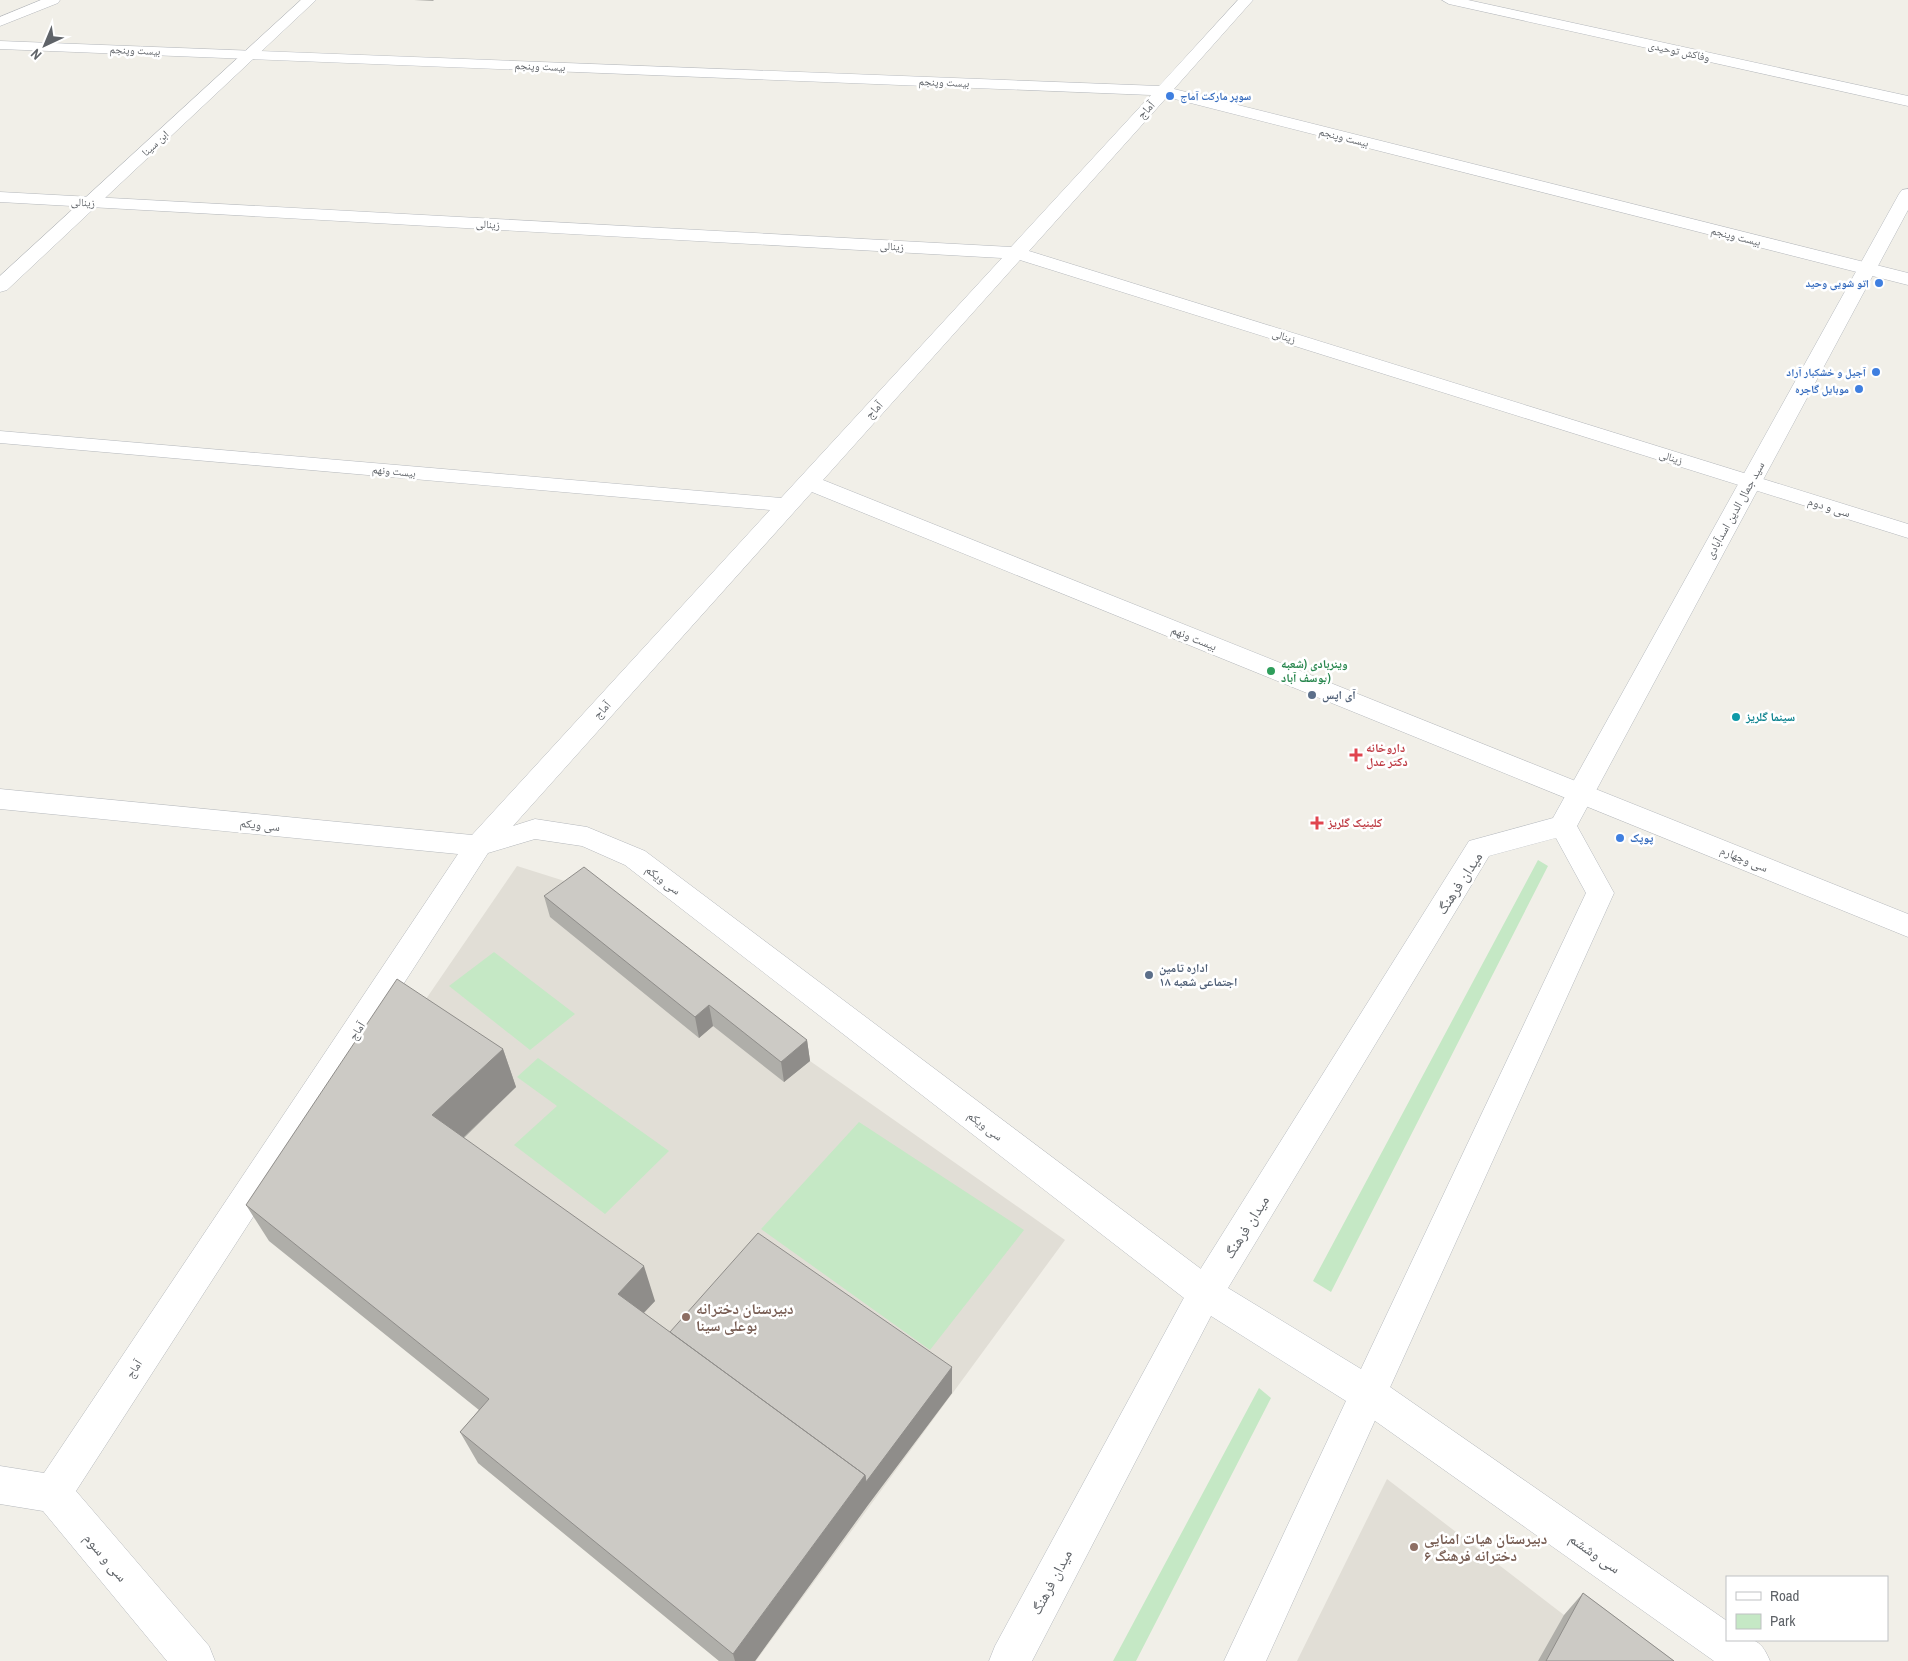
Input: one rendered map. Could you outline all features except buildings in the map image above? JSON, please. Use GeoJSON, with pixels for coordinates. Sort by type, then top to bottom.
{"type":"FeatureCollection","features":[{"type":"Feature","properties":{"kind":"street"},"geometry":{"type":"LineString","coordinates":[[0,22],[53,0]]}},
{"type":"Feature","properties":{"kind":"street","name":"ابن سینا"},"geometry":{"type":"LineString","coordinates":[[0,286],[309,0]]}},
{"type":"Feature","properties":{"kind":"street","name":"آماج"},"geometry":{"type":"LineString","coordinates":[[52,1493],[478,846],[1246,0]]}},
{"type":"Feature","properties":{"kind":"street","name":"وفاکش توحیدی"},"geometry":{"type":"LineString","coordinates":[[1449,0],[1908,101]]}},
{"type":"Feature","properties":{"kind":"street"},"geometry":{"type":"LineString","coordinates":[[1491,9],[1513,0]]}},
{"type":"Feature","properties":{"kind":"street","name":"بیست وپنجم"},"geometry":{"type":"LineString","coordinates":[[0,44],[1163,91],[1908,279]]}},
{"type":"Feature","properties":{"kind":"street","name":"سید جمال الدین اسدآبادی"},"geometry":{"type":"LineString","coordinates":[[1563,826],[1908,194]]}},
{"type":"Feature","properties":{"kind":"street","name":"زینالی"},"geometry":{"type":"LineString","coordinates":[[0,197],[1017,253],[1751,482]]}},
{"type":"Feature","properties":{"kind":"street","name":"بیست ونهم"},"geometry":{"type":"LineString","coordinates":[[0,437],[788,505]]}},
{"type":"Feature","properties":{"kind":"street","name":"بیست ونهم"},"geometry":{"type":"LineString","coordinates":[[808,482],[1580,793]]}},
{"type":"Feature","properties":{"kind":"street","name":"سی و دوم"},"geometry":{"type":"LineString","coordinates":[[1751,482],[1908,531]]}},
{"type":"Feature","properties":{"kind":"street","name":"سی وچهارم"},"geometry":{"type":"LineString","coordinates":[[1580,793],[1908,926]]}},
{"type":"Feature","properties":{"kind":"street","name":"سی ویکم"},"geometry":{"type":"LineString","coordinates":[[0,799],[478,846],[535,829],[587,837],[635,858],[1205,1293],[1367,1392]]}},
{"type":"Feature","properties":{"kind":"street"},"geometry":{"type":"LineString","coordinates":[[1245,1661],[1367,1392],[1600,893],[1563,826]]}},
{"type":"Feature","properties":{"kind":"street","name":"میدان فرهنگ"},"geometry":{"type":"LineString","coordinates":[[1010,1661],[1205,1293],[1479,848],[1563,826]]}},
{"type":"Feature","properties":{"kind":"street","name":"سی وششم"},"geometry":{"type":"LineString","coordinates":[[1367,1392],[1749,1661]]}},
{"type":"Feature","properties":{"kind":"street"},"geometry":{"type":"LineString","coordinates":[[0,1485],[52,1493]]}},
{"type":"Feature","properties":{"kind":"street","name":"سی و سوم"},"geometry":{"type":"LineString","coordinates":[[52,1493],[194,1661]]}},
{"type":"Feature","properties":{"kind":"shaded area","name":"دبیرستان دخترانه بوعلی سینا"},"geometry":{"type":"Polygon","coordinates":[[[517,866],[590,889],[810,1061],[1065,1240],[756,1661],[719,1661],[478,1463],[506,1432],[413,1018],[517,866]]]}},
{"type":"Feature","properties":{"kind":"shaded area","name":"دبیرستان هیات امنایی دخترانه فرهنگ ۶"},"geometry":{"type":"Polygon","coordinates":[[[1387,1479],[1564,1615],[1625,1661],[1297,1661],[1387,1479]]]}},
{"type":"Feature","properties":{"kind":"green space"},"geometry":{"type":"Polygon","coordinates":[[[1538,860],[1548,866],[1331,1292],[1313,1281],[1538,860]]]}},
{"type":"Feature","properties":{"kind":"green space"},"geometry":{"type":"Polygon","coordinates":[[[494,952],[575,1014],[530,1050],[449,986],[494,952]]]}},
{"type":"Feature","properties":{"kind":"green space"},"geometry":{"type":"Polygon","coordinates":[[[538,1058],[669,1151],[605,1214],[514,1145],[557,1106],[517,1077],[538,1058]]]}},
{"type":"Feature","properties":{"kind":"green space"},"geometry":{"type":"Polygon","coordinates":[[[859,1122],[1024,1230],[930,1350],[761,1229],[859,1122]]]}},
{"type":"Feature","properties":{"kind":"green space"},"geometry":{"type":"Polygon","coordinates":[[[1259,1388],[1271,1398],[1136,1661],[1113,1661],[1259,1388]]]}},
{"type":"Feature","properties":{"kind":"place","name":"سوپر مارکت آماج"},"geometry":{"type":"Point","coordinates":[1170,96]}},
{"type":"Feature","properties":{"kind":"place","name":"اتو شویی وحید"},"geometry":{"type":"Point","coordinates":[1879,283]}},
{"type":"Feature","properties":{"kind":"place","name":"آجیل و خشکبار آراد"},"geometry":{"type":"Point","coordinates":[1876,372]}},
{"type":"Feature","properties":{"kind":"place","name":"موبایل گاجره"},"geometry":{"type":"Point","coordinates":[1859,389]}},
{"type":"Feature","properties":{"kind":"place","name":"وینربادی (شعبه یوسف آباد)"},"geometry":{"type":"Point","coordinates":[1271,671]}},
{"type":"Feature","properties":{"kind":"place","name":"آی اپس"},"geometry":{"type":"Point","coordinates":[1312,695]}},
{"type":"Feature","properties":{"kind":"place","name":"سینما گلریز"},"geometry":{"type":"Point","coordinates":[1736,717]}},
{"type":"Feature","properties":{"kind":"place","name":"داروخانه دکتر عدل"},"geometry":{"type":"Point","coordinates":[1356,755]}},
{"type":"Feature","properties":{"kind":"place","name":"کلینیک گلریز"},"geometry":{"type":"Point","coordinates":[1317,823]}},
{"type":"Feature","properties":{"kind":"place","name":"پوپک"},"geometry":{"type":"Point","coordinates":[1620,838]}},
{"type":"Feature","properties":{"kind":"place","name":"اداره تامین اجتماعی شعبه ۱۸"},"geometry":{"type":"Point","coordinates":[1149,975]}},
{"type":"Feature","properties":{"kind":"place","name":"دبیرستان دخترانه بوعلی سینا"},"geometry":{"type":"Point","coordinates":[686,1317]}},
{"type":"Feature","properties":{"kind":"place","name":"دبیرستان هیات امنایی دخترانه فرهنگ ۶"},"geometry":{"type":"Point","coordinates":[1414,1547]}}]}
